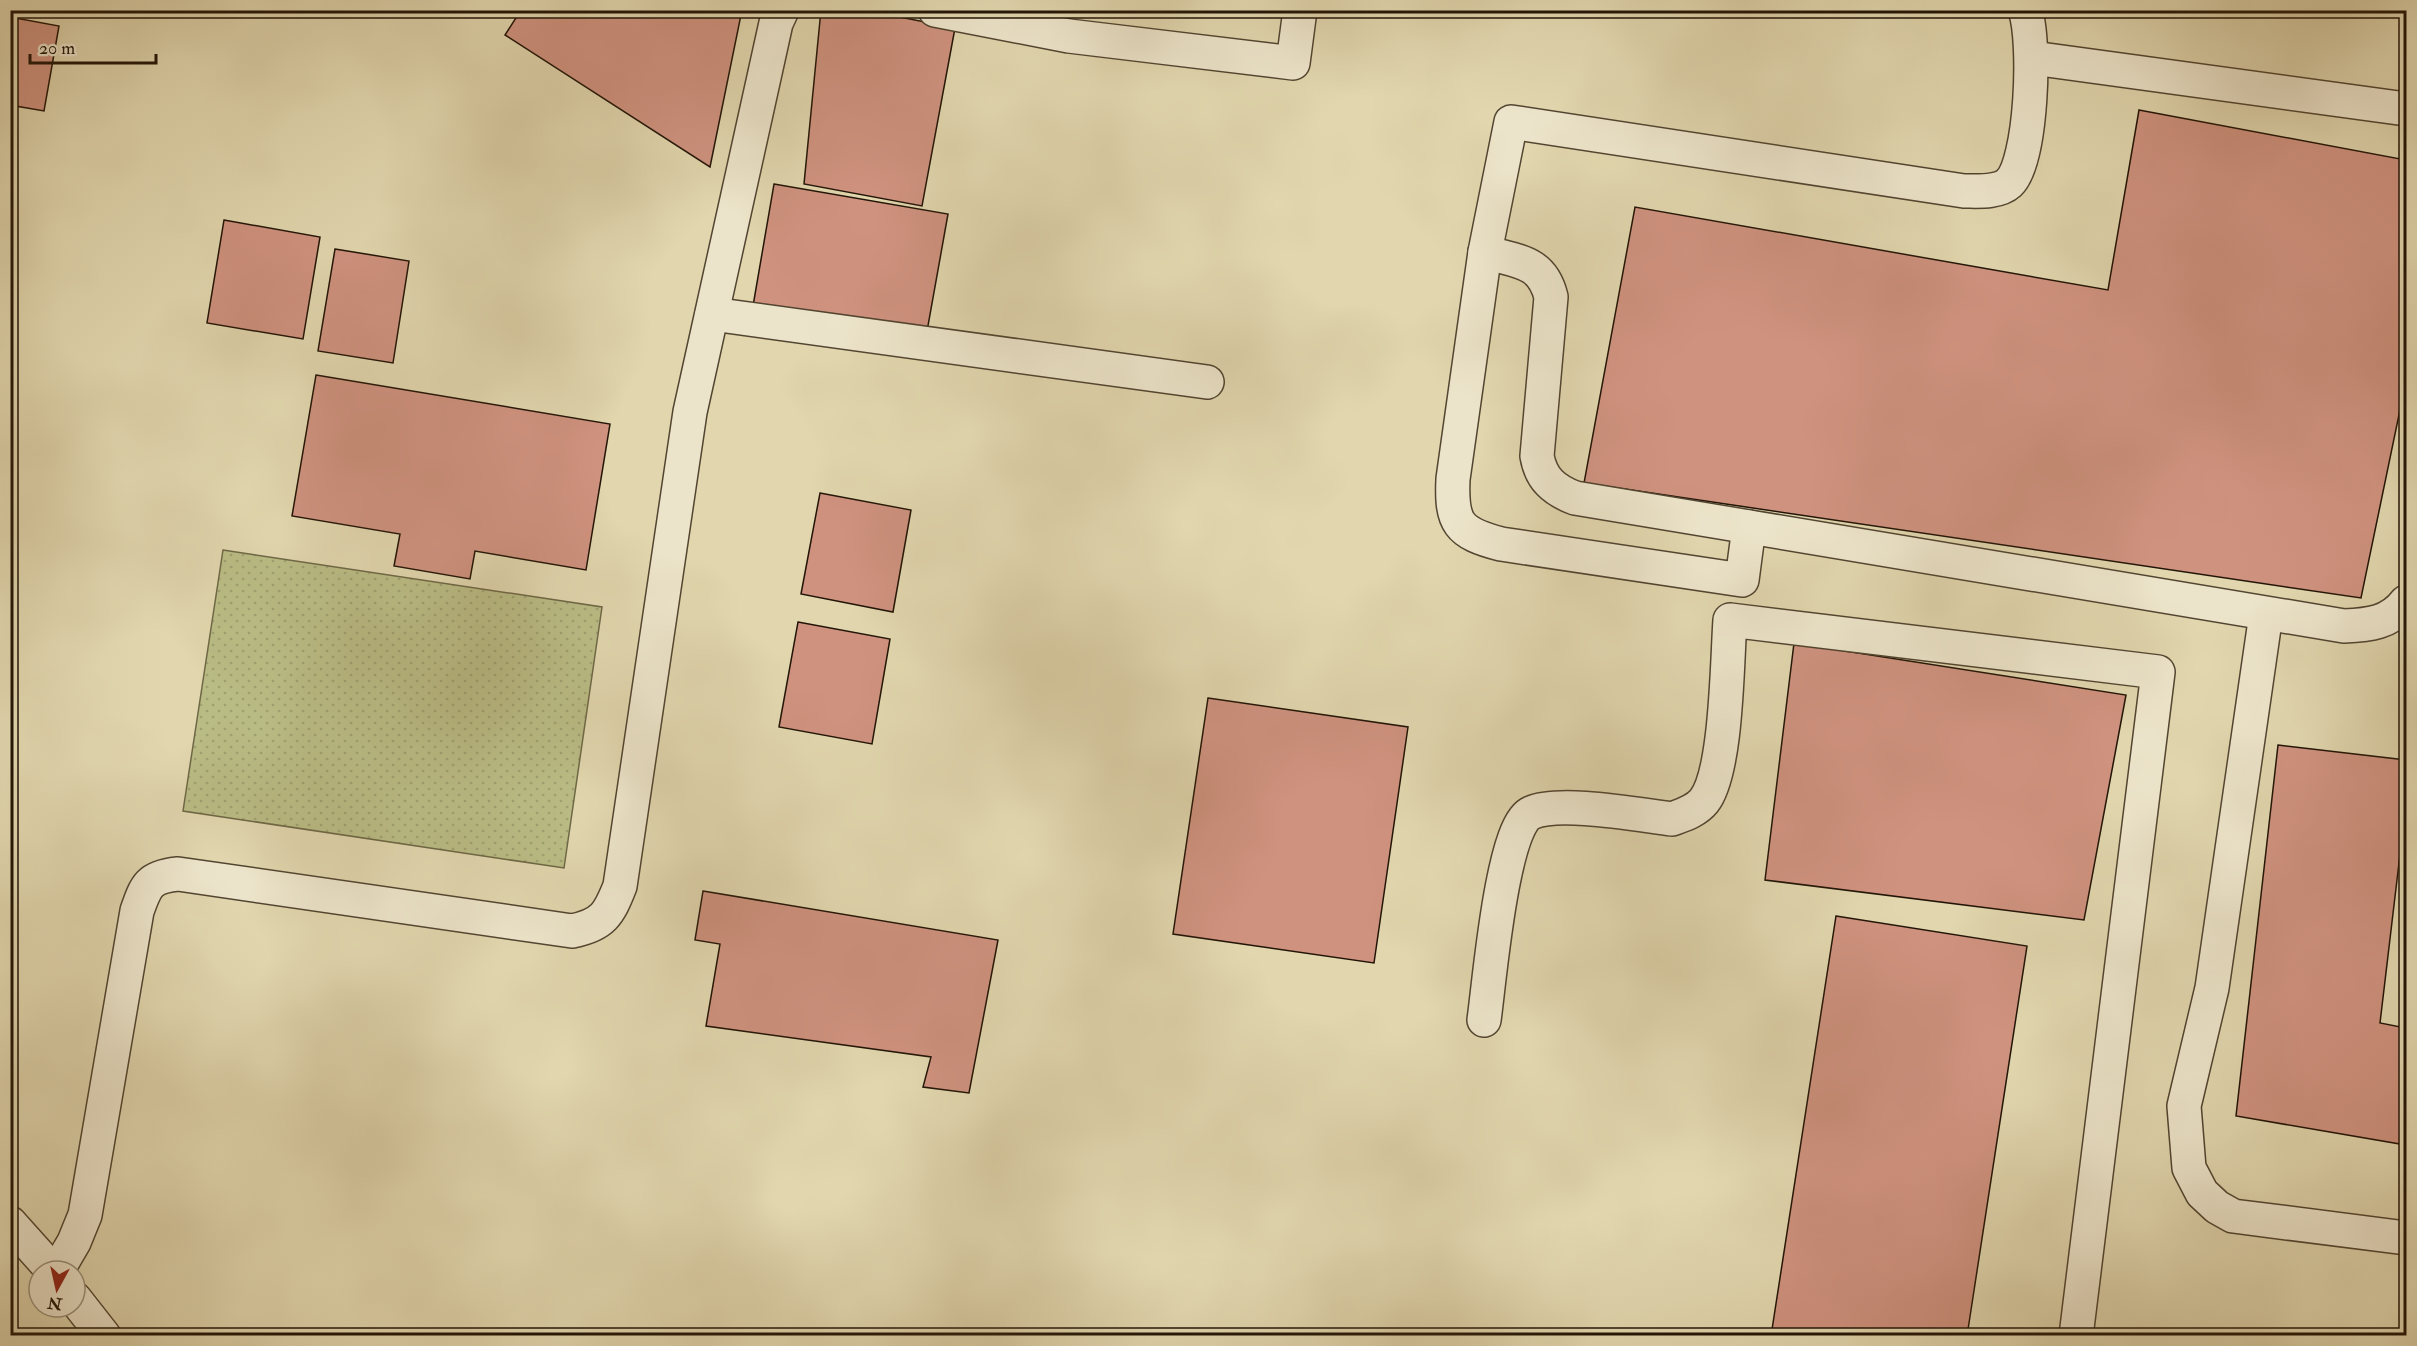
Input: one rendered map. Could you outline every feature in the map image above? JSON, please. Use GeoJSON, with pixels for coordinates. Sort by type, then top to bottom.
{"type":"FeatureCollection","features":[{"type":"Feature","properties":{"kind":"street"},"geometry":{"type":"LineString","coordinates":[[63,1259],[74,1242],[87,1205],[137,911],[146,886],[161,876],[178,874],[572,931],[591,927],[612,907],[620,886],[690,412],[776,23],[782,10]]}},
{"type":"Feature","properties":{"kind":"street"},"geometry":{"type":"LineString","coordinates":[[935,10],[1069,36],[1293,63],[1300,10]]}},
{"type":"Feature","properties":{"kind":"street"},"geometry":{"type":"LineString","coordinates":[[1749,527],[1742,580],[1501,544],[1477,538],[1463,529],[1454,516],[1453,479],[1485,252],[1511,122],[1964,191],[1990,191],[2008,184],[2019,169],[2028,118],[2033,57],[2025,10]]}},
{"type":"Feature","properties":{"kind":"street"},"geometry":{"type":"LineString","coordinates":[[2033,57],[2406,109]]}},
{"type":"Feature","properties":{"kind":"street"},"geometry":{"type":"LineString","coordinates":[[1485,252],[1538,269],[1547,280],[1551,297],[1536,456],[1539,468],[1547,481],[1558,491],[1575,498],[2344,626],[2374,625],[2399,611],[2406,602]]}},
{"type":"Feature","properties":{"kind":"street"},"geometry":{"type":"LineString","coordinates":[[712,314],[1207,382]]}},
{"type":"Feature","properties":{"kind":"street"},"geometry":{"type":"LineString","coordinates":[[2266,614],[2212,988],[2184,1106],[2189,1168],[2202,1193],[2217,1207],[2234,1216],[2406,1238]]}},
{"type":"Feature","properties":{"kind":"street"},"geometry":{"type":"LineString","coordinates":[[1484,1020],[1504,870],[1520,825],[1528,813],[1550,808],[1672,819],[1690,812],[1703,801],[1715,781],[1719,757],[1730,620],[2158,672],[2076,1335]]}},
{"type":"Feature","properties":{"kind":"street"},"geometry":{"type":"LineString","coordinates":[[10,1223],[44,1259]]}},
{"type":"Feature","properties":{"kind":"street"},"geometry":{"type":"LineString","coordinates":[[87,1314],[104,1335]]}},
{"type":"Feature","properties":{"kind":"green space"},"geometry":{"type":"Polygon","coordinates":[[[223,550],[602,607],[564,868],[183,811],[223,550]]]}},
{"type":"Feature","properties":{"kind":"building"},"geometry":{"type":"Polygon","coordinates":[[[521,10],[742,10],[710,167],[505,35],[521,10]]]}},
{"type":"Feature","properties":{"kind":"building"},"geometry":{"type":"Polygon","coordinates":[[[821,10],[865,10],[955,28],[922,206],[804,184],[821,10]]]}},
{"type":"Feature","properties":{"kind":"building"},"geometry":{"type":"Polygon","coordinates":[[[10,17],[59,26],[44,111],[10,105],[10,17]]]}},
{"type":"Feature","properties":{"kind":"building"},"geometry":{"type":"Polygon","coordinates":[[[2139,110],[2406,160],[2406,381],[2361,598],[1584,483],[1635,207],[2108,290],[2139,110]]]}},
{"type":"Feature","properties":{"kind":"building"},"geometry":{"type":"Polygon","coordinates":[[[774,184],[948,214],[926,337],[753,306],[774,184]]]}},
{"type":"Feature","properties":{"kind":"building"},"geometry":{"type":"Polygon","coordinates":[[[224,220],[320,237],[303,339],[207,323],[224,220]]]}},
{"type":"Feature","properties":{"kind":"building"},"geometry":{"type":"Polygon","coordinates":[[[335,249],[409,261],[393,363],[318,351],[335,249]]]}},
{"type":"Feature","properties":{"kind":"building"},"geometry":{"type":"Polygon","coordinates":[[[316,375],[610,424],[586,570],[475,551],[470,579],[394,566],[400,534],[292,516],[316,375]]]}},
{"type":"Feature","properties":{"kind":"building"},"geometry":{"type":"Polygon","coordinates":[[[820,493],[911,510],[893,612],[801,594],[820,493]]]}},
{"type":"Feature","properties":{"kind":"building"},"geometry":{"type":"Polygon","coordinates":[[[798,622],[890,639],[872,744],[779,727],[798,622]]]}},
{"type":"Feature","properties":{"kind":"building"},"geometry":{"type":"Polygon","coordinates":[[[1794,643],[2126,695],[2084,920],[1765,880],[1794,643]]]}},
{"type":"Feature","properties":{"kind":"building"},"geometry":{"type":"Polygon","coordinates":[[[1208,698],[1408,727],[1374,963],[1173,934],[1208,698]]]}},
{"type":"Feature","properties":{"kind":"building"},"geometry":{"type":"Polygon","coordinates":[[[2278,745],[2406,760],[2406,804],[2380,1023],[2406,1028],[2406,1145],[2236,1116],[2278,745]]]}},
{"type":"Feature","properties":{"kind":"building"},"geometry":{"type":"Polygon","coordinates":[[[703,891],[998,940],[969,1093],[923,1087],[931,1057],[706,1026],[720,944],[695,940],[703,891]]]}},
{"type":"Feature","properties":{"kind":"building"},"geometry":{"type":"Polygon","coordinates":[[[1836,916],[2027,946],[1967,1336],[1771,1336],[1836,916]]]}}]}
